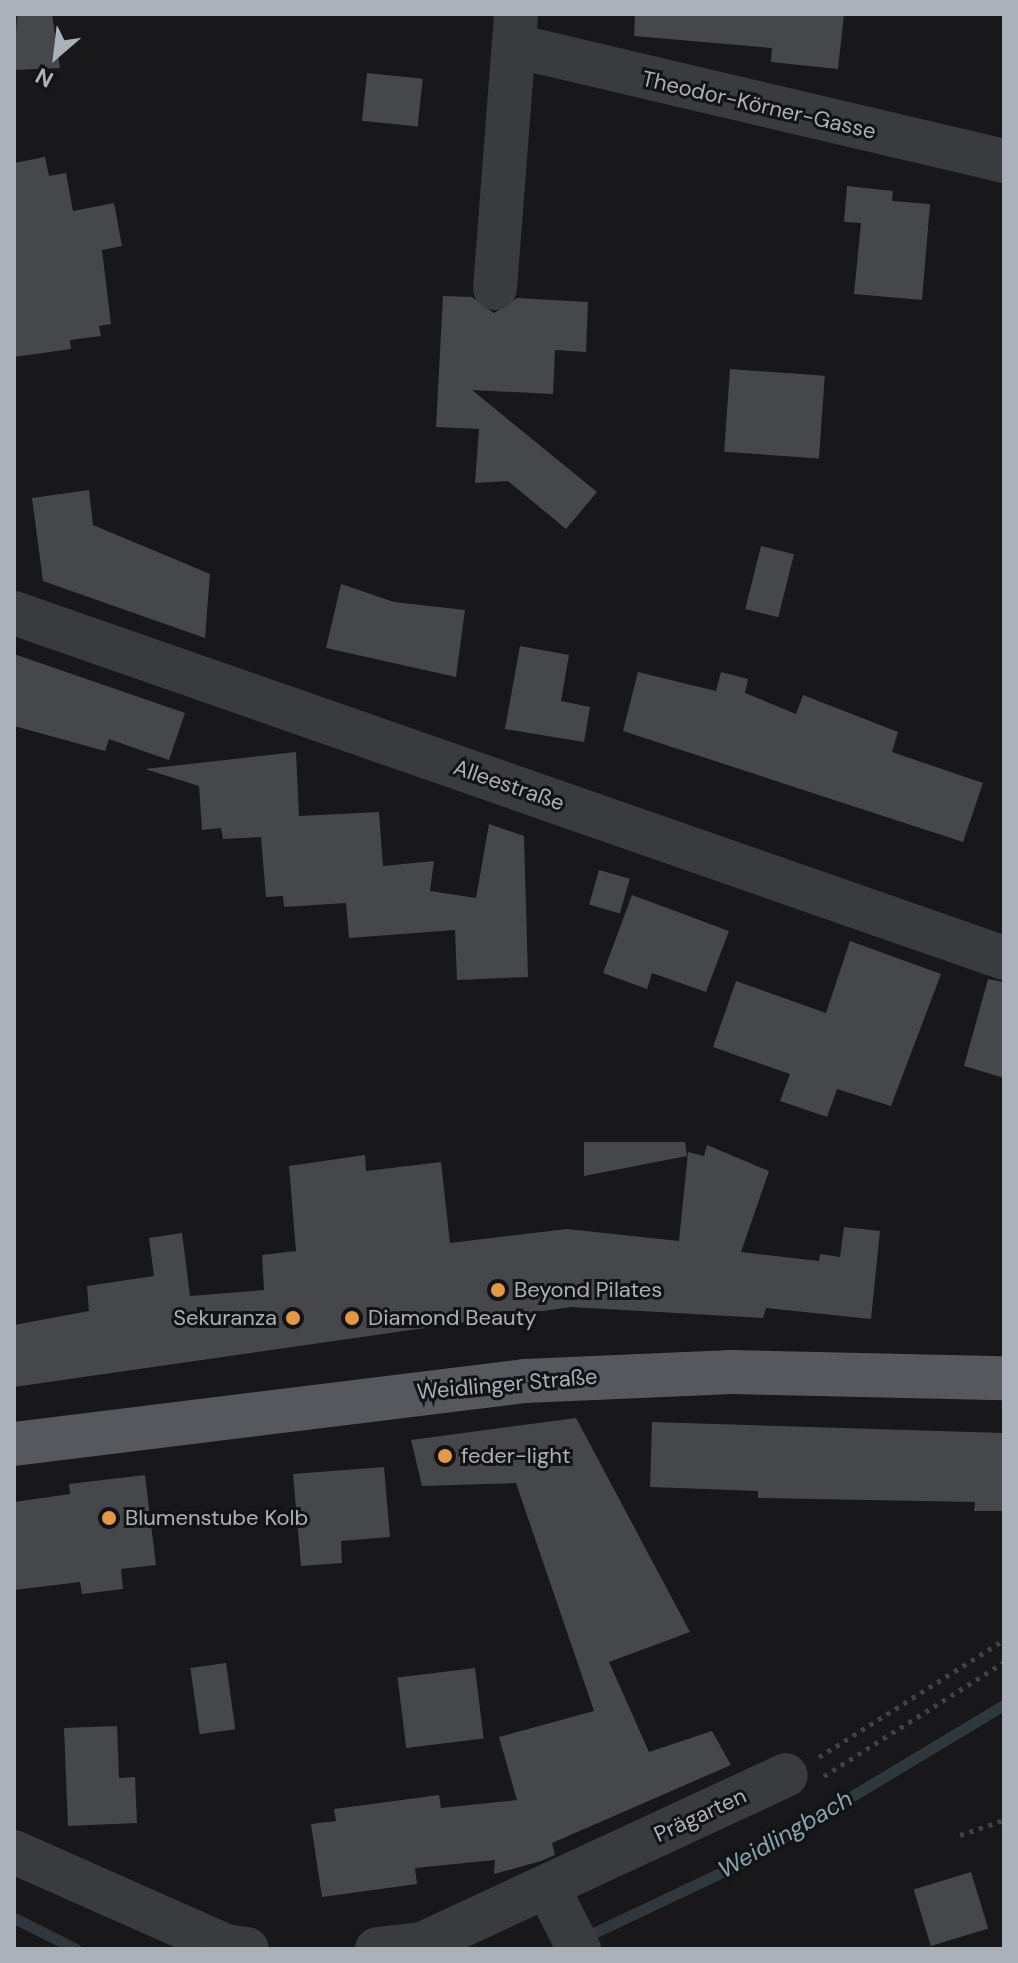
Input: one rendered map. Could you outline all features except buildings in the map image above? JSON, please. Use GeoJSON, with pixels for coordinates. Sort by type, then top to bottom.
{"type":"FeatureCollection","features":[{"type":"Feature","properties":{"kind":"main road","name":"Weidlinger Straße"},"geometry":{"type":"LineString","coordinates":[[14,1444],[525,1381],[732,1372],[1004,1378]]}},
{"type":"Feature","properties":{"kind":"street","name":"Theodor-Körner-Gasse"},"geometry":{"type":"LineString","coordinates":[[516,30],[1004,161]]}},
{"type":"Feature","properties":{"kind":"street"},"geometry":{"type":"LineString","coordinates":[[495,288],[516,30]]}},
{"type":"Feature","properties":{"kind":"street","name":"Alleestraße"},"geometry":{"type":"LineString","coordinates":[[14,613],[1004,958]]}},
{"type":"Feature","properties":{"kind":"street","name":"Prägarten"},"geometry":{"type":"LineString","coordinates":[[377,1949],[422,1944],[550,1892],[786,1775]]}},
{"type":"Feature","properties":{"kind":"street"},"geometry":{"type":"LineString","coordinates":[[14,1852],[226,1946],[247,1949]]}},
{"type":"Feature","properties":{"kind":"street"},"geometry":{"type":"LineString","coordinates":[[550,1892],[579,1949]]}},
{"type":"Feature","properties":{"kind":"path"},"geometry":{"type":"LineString","coordinates":[[786,1775],[1004,1640]]}},
{"type":"Feature","properties":{"kind":"path"},"geometry":{"type":"LineString","coordinates":[[960,1835],[1004,1820]]}},
{"type":"Feature","properties":{"kind":"waterway","name":"Weidlingbach"},"geometry":{"type":"LineString","coordinates":[[581,1939],[739,1864],[1004,1705]]}},
{"type":"Feature","properties":{"kind":"waterway","name":"Weidlingbach"},"geometry":{"type":"LineString","coordinates":[[14,1918],[76,1949]]}},
{"type":"Feature","properties":{"kind":"place","name":"Beyond Pilates"},"geometry":{"type":"Point","coordinates":[498,1290]}},
{"type":"Feature","properties":{"kind":"place","name":"Sekuranza"},"geometry":{"type":"Point","coordinates":[293,1318]}},
{"type":"Feature","properties":{"kind":"place","name":"Diamond Beauty"},"geometry":{"type":"Point","coordinates":[352,1318]}},
{"type":"Feature","properties":{"kind":"place","name":"feder-light"},"geometry":{"type":"Point","coordinates":[445,1456]}},
{"type":"Feature","properties":{"kind":"place","name":"Blumenstube Kolb"},"geometry":{"type":"Point","coordinates":[109,1518]}}]}
